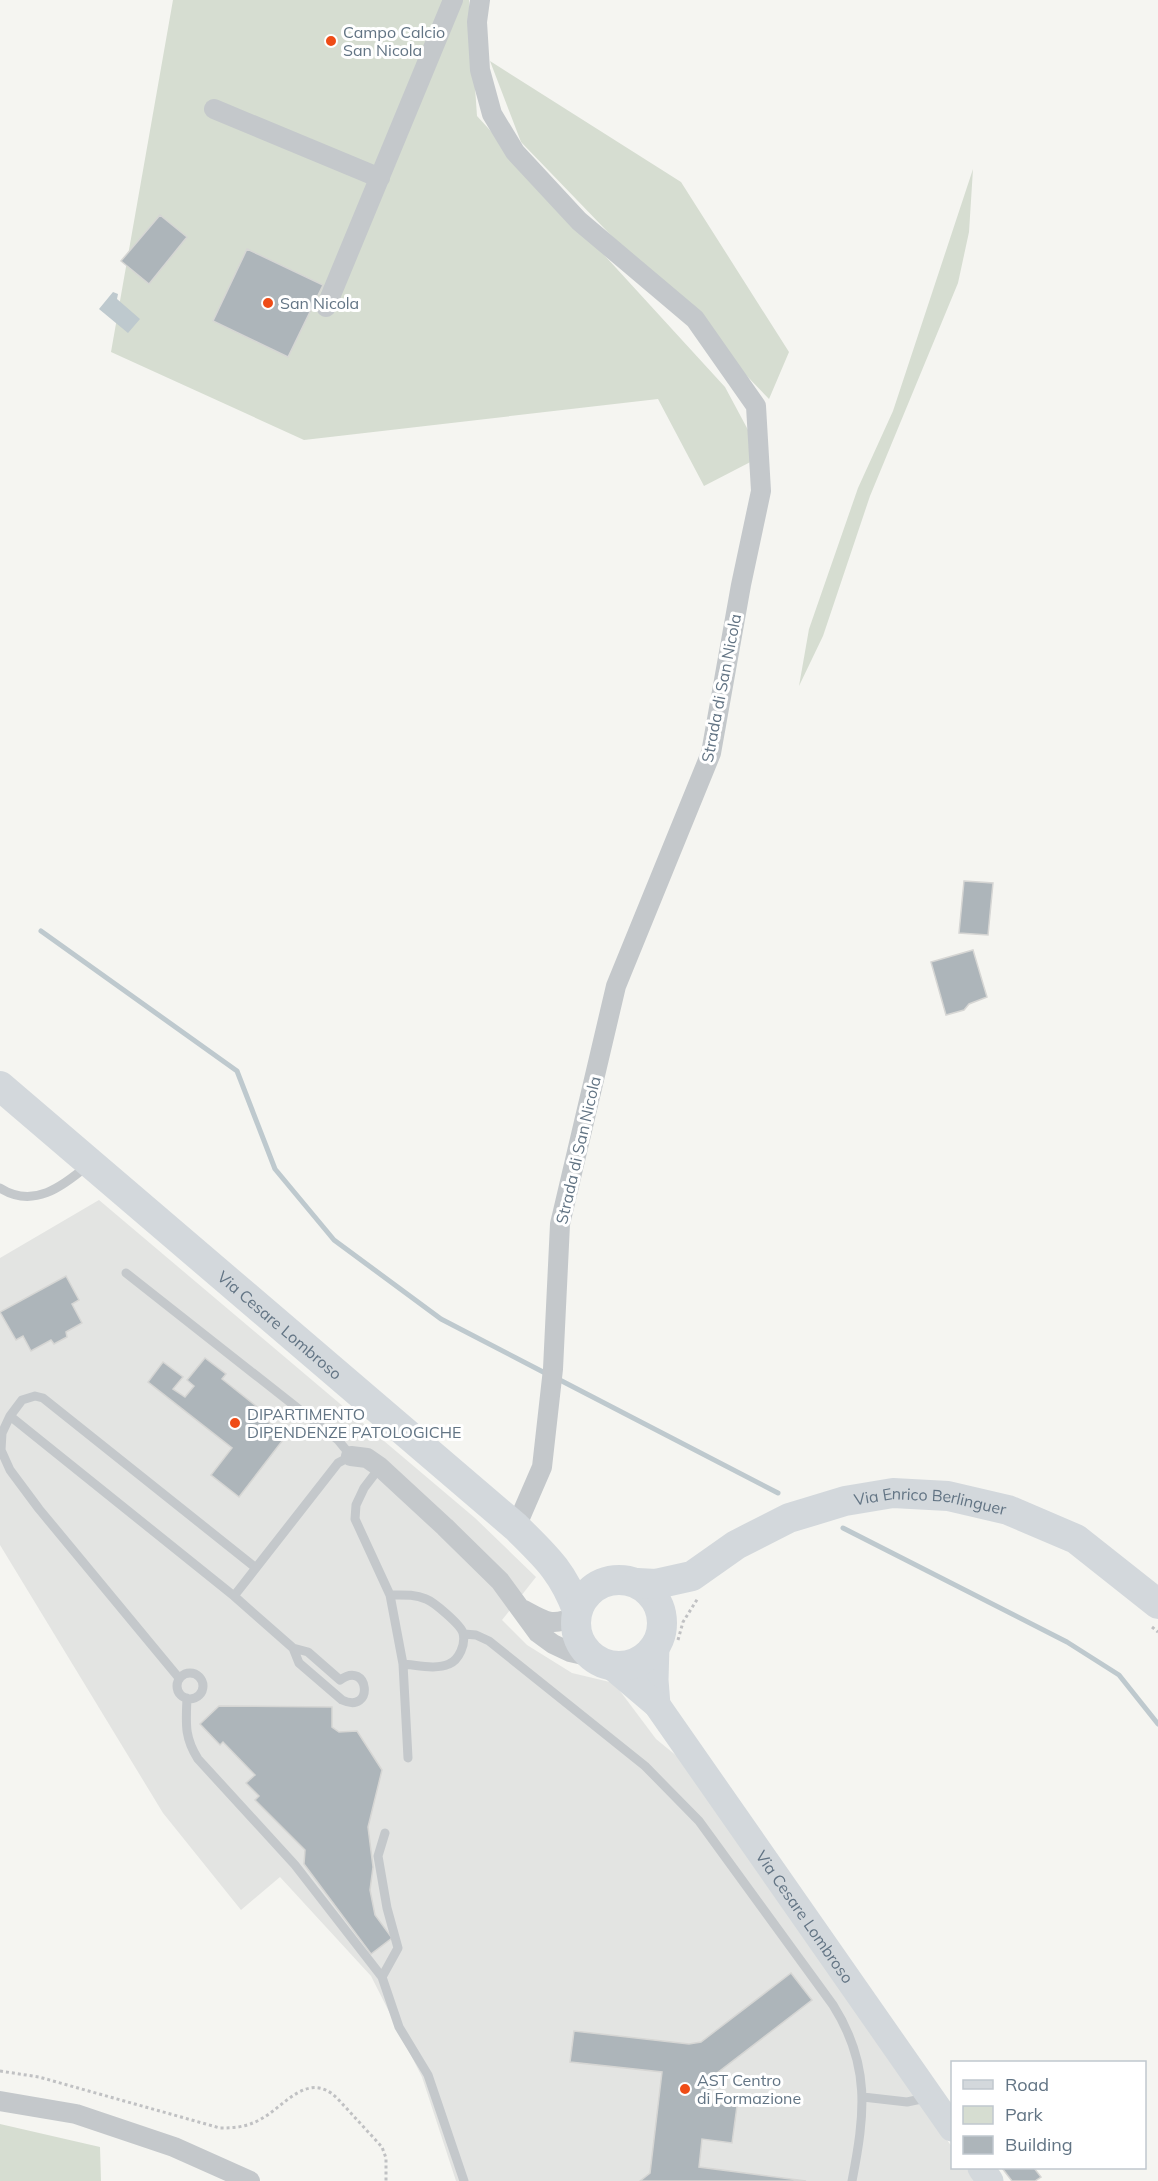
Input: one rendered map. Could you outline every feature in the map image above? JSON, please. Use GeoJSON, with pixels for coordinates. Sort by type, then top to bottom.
{"type":"FeatureCollection","features":[{"type":"Feature","properties":{"kind":"main road","name":"Via Cesare Lombroso"},"geometry":{"type":"LineString","coordinates":[[0,1086],[516,1527],[555,1566],[568,1588],[576,1613]]}},
{"type":"Feature","properties":{"kind":"main road","name":"Via Enrico Berlinguer"},"geometry":{"type":"LineString","coordinates":[[692,1576],[736,1545],[789,1518],[845,1501],[893,1493],[948,1496],[1008,1510],[1076,1539],[1155,1615]]}},
{"type":"Feature","properties":{"kind":"main road","name":"Via Cesare Lombroso"},"geometry":{"type":"LineString","coordinates":[[555,1566],[606,1581]]}},
{"type":"Feature","properties":{"kind":"main road"},"geometry":{"type":"LineString","coordinates":[[692,1576],[671,1607],[659,1635],[641,1660],[621,1666],[601,1661],[584,1649],[579,1639],[576,1613],[588,1592],[606,1581],[616,1579],[656,1584],[692,1576]]}},
{"type":"Feature","properties":{"kind":"main road"},"geometry":{"type":"LineString","coordinates":[[637,1583],[646,1588],[659,1605],[659,1635]]}},
{"type":"Feature","properties":{"kind":"street"},"geometry":{"type":"LineString","coordinates":[[326,307],[453,0]]}},
{"type":"Feature","properties":{"kind":"street","name":"Strada di San Nicola"},"geometry":{"type":"LineString","coordinates":[[480,0],[477,22],[480,70],[492,114],[515,153],[579,221],[695,319],[756,406],[761,491],[741,585],[711,753],[616,986],[605,1032],[560,1224],[553,1369],[542,1467],[516,1527]]}},
{"type":"Feature","properties":{"kind":"street"},"geometry":{"type":"LineString","coordinates":[[214,109],[380,178]]}},
{"type":"Feature","properties":{"kind":"street","name":"Via Cesare Lombroso"},"geometry":{"type":"LineString","coordinates":[[351,1456],[367,1458],[380,1467],[476,1556],[500,1581],[538,1633],[553,1644],[570,1652],[601,1661],[657,1705],[951,2127]]}},
{"type":"Feature","properties":{"kind":"street","name":"Via Cesare Lombroso"},"geometry":{"type":"LineString","coordinates":[[522,1609],[546,1622],[560,1624],[576,1613]]}},
{"type":"Feature","properties":{"kind":"street"},"geometry":{"type":"LineString","coordinates":[[657,1705],[655,1680],[659,1635]]}},
{"type":"Feature","properties":{"kind":"street"},"geometry":{"type":"LineString","coordinates":[[0,2101],[76,2114],[174,2147],[250,2181]]}},
{"type":"Feature","properties":{"kind":"lane"},"geometry":{"type":"LineString","coordinates":[[0,1188],[18,1196],[44,1194],[65,1184],[89,1163]]}},
{"type":"Feature","properties":{"kind":"lane"},"geometry":{"type":"LineString","coordinates":[[126,1273],[338,1440],[351,1456],[339,1463],[234,1596]]}},
{"type":"Feature","properties":{"kind":"lane"},"geometry":{"type":"LineString","coordinates":[[179,1678],[39,1509],[10,1470],[1,1450],[2,1433],[10,1416],[22,1400],[35,1396],[43,1398],[256,1568]]}},
{"type":"Feature","properties":{"kind":"lane"},"geometry":{"type":"LineString","coordinates":[[10,1416],[234,1596],[293,1648],[308,1652],[340,1680],[354,1675],[360,1678],[365,1692],[362,1698],[348,1703],[342,1700],[299,1663],[293,1648]]}},
{"type":"Feature","properties":{"kind":"lane"},"geometry":{"type":"LineString","coordinates":[[380,1467],[363,1488],[356,1505],[355,1519],[390,1595],[403,1664],[408,1758]]}},
{"type":"Feature","properties":{"kind":"lane"},"geometry":{"type":"LineString","coordinates":[[390,1595],[412,1595],[429,1599],[460,1626],[464,1634],[459,1656],[450,1664],[437,1667],[403,1664]]}},
{"type":"Feature","properties":{"kind":"lane"},"geometry":{"type":"LineString","coordinates":[[464,1634],[476,1635],[489,1641],[572,1707],[645,1766],[699,1821],[847,2027],[861,2071],[863,2097],[852,2181]]}},
{"type":"Feature","properties":{"kind":"lane"},"geometry":{"type":"LineString","coordinates":[[193,1673],[203,1684],[203,1689],[197,1697],[187,1698],[179,1693],[177,1688],[179,1678],[193,1673]]}},
{"type":"Feature","properties":{"kind":"lane"},"geometry":{"type":"LineString","coordinates":[[187,1698],[186,1732],[189,1745],[198,1759],[296,1865],[382,1977],[399,2027],[428,2075],[464,2181]]}},
{"type":"Feature","properties":{"kind":"lane"},"geometry":{"type":"LineString","coordinates":[[382,1977],[398,1948],[387,1908],[378,1856],[385,1833]]}},
{"type":"Feature","properties":{"kind":"lane"},"geometry":{"type":"LineString","coordinates":[[863,2097],[907,2102],[931,2097]]}},
{"type":"Feature","properties":{"kind":"path"},"geometry":{"type":"LineString","coordinates":[[1155,1615],[1158,1632]]}},
{"type":"Feature","properties":{"kind":"path"},"geometry":{"type":"LineString","coordinates":[[0,2071],[39,2077],[220,2128],[246,2126],[263,2118],[296,2091],[321,2088],[330,2091],[382,2147],[386,2158],[386,2181]]}},
{"type":"Feature","properties":{"kind":"shaded area"},"geometry":{"type":"Polygon","coordinates":[[[113,292],[118,294],[117,299],[140,319],[128,333],[99,309],[113,292]]]}},
{"type":"Feature","properties":{"kind":"shaded area"},"geometry":{"type":"Polygon","coordinates":[[[99,1200],[475,1518],[536,1577],[502,1620],[527,1645],[572,1673],[614,1683],[656,1739],[678,1757],[951,2146],[951,2169],[968,2169],[976,2181],[456,2181],[422,2077],[371,1976],[280,1877],[241,1910],[163,1813],[0,1545],[0,1258],[99,1200]]]}},
{"type":"Feature","properties":{"kind":"green space"},"geometry":{"type":"Polygon","coordinates":[[[173,0],[469,0],[477,116],[725,387],[762,456],[704,486],[658,399],[304,440],[111,352],[173,0]]]}},
{"type":"Feature","properties":{"kind":"green space"},"geometry":{"type":"Polygon","coordinates":[[[490,61],[681,182],[789,352],[769,399],[521,142],[490,61]]]}},
{"type":"Feature","properties":{"kind":"green space"},"geometry":{"type":"Polygon","coordinates":[[[973,169],[969,232],[958,283],[870,496],[823,636],[799,686],[809,629],[858,488],[893,411],[973,169]]]}},
{"type":"Feature","properties":{"kind":"green space"},"geometry":{"type":"Polygon","coordinates":[[[0,2124],[100,2147],[101,2181],[0,2181],[0,2124]]]}},
{"type":"Feature","properties":{"kind":"building"},"geometry":{"type":"Polygon","coordinates":[[[160,215],[187,237],[149,284],[121,261],[160,215]]]}},
{"type":"Feature","properties":{"kind":"building","name":"San Nicola"},"geometry":{"type":"Polygon","coordinates":[[[247,249],[323,285],[288,357],[213,321],[247,249]]]}},
{"type":"Feature","properties":{"kind":"building"},"geometry":{"type":"Polygon","coordinates":[[[964,881],[993,883],[988,935],[959,933],[964,881]]]}},
{"type":"Feature","properties":{"kind":"building"},"geometry":{"type":"Polygon","coordinates":[[[973,950],[987,997],[969,1004],[964,1010],[946,1015],[931,962],[973,950]]]}},
{"type":"Feature","properties":{"kind":"building"},"geometry":{"type":"Polygon","coordinates":[[[66,1276],[79,1300],[72,1304],[82,1323],[66,1332],[67,1337],[54,1344],[51,1340],[31,1351],[23,1336],[16,1340],[0,1312],[66,1276]]]}},
{"type":"Feature","properties":{"kind":"building","name":"DIPARTIMENTO DIPENDENZE PATOLOGICHE"},"geometry":{"type":"Polygon","coordinates":[[[205,1358],[226,1374],[222,1379],[256,1406],[253,1410],[286,1436],[239,1497],[211,1475],[232,1448],[148,1382],[163,1362],[183,1377],[173,1389],[185,1397],[194,1386],[187,1380],[205,1358]]]}},
{"type":"Feature","properties":{"kind":"building"},"geometry":{"type":"Polygon","coordinates":[[[219,1706],[332,1707],[332,1727],[339,1732],[357,1731],[382,1770],[368,1827],[373,1867],[370,1890],[375,1915],[392,1938],[371,1954],[304,1864],[305,1850],[255,1800],[259,1796],[246,1783],[255,1775],[223,1742],[220,1745],[200,1724],[219,1706]]]}},
{"type":"Feature","properties":{"kind":"building","name":"AST Centro di Formazione"},"geometry":{"type":"Polygon","coordinates":[[[791,1973],[812,2000],[712,2077],[709,2102],[737,2106],[732,2143],[702,2139],[699,2167],[806,2181],[640,2181],[650,2173],[662,2072],[570,2062],[574,2031],[689,2044],[701,2042],[791,1973]]]}},
{"type":"Feature","properties":{"kind":"building"},"geometry":{"type":"Polygon","coordinates":[[[1003,2169],[1035,2169],[1041,2177],[1035,2181],[1012,2181],[1003,2169]]]}},
{"type":"Feature","properties":{"kind":"waterway"},"geometry":{"type":"LineString","coordinates":[[41,931],[237,1071],[275,1169],[334,1240],[441,1319],[547,1374]]}},
{"type":"Feature","properties":{"kind":"waterway"},"geometry":{"type":"LineString","coordinates":[[556,1378],[778,1493]]}},
{"type":"Feature","properties":{"kind":"waterway"},"geometry":{"type":"LineString","coordinates":[[843,1528],[1067,1642],[1119,1675],[1158,1724]]}},
{"type":"Feature","properties":{"kind":"place","name":"Campo Calcio San Nicola"},"geometry":{"type":"Point","coordinates":[331,41]}},
{"type":"Feature","properties":{"kind":"place","name":"San Nicola"},"geometry":{"type":"Point","coordinates":[268,303]}},
{"type":"Feature","properties":{"kind":"place","name":"DIPARTIMENTO DIPENDENZE PATOLOGICHE"},"geometry":{"type":"Point","coordinates":[235,1423]}},
{"type":"Feature","properties":{"kind":"place","name":"AST Centro di Formazione"},"geometry":{"type":"Point","coordinates":[685,2089]}}]}
